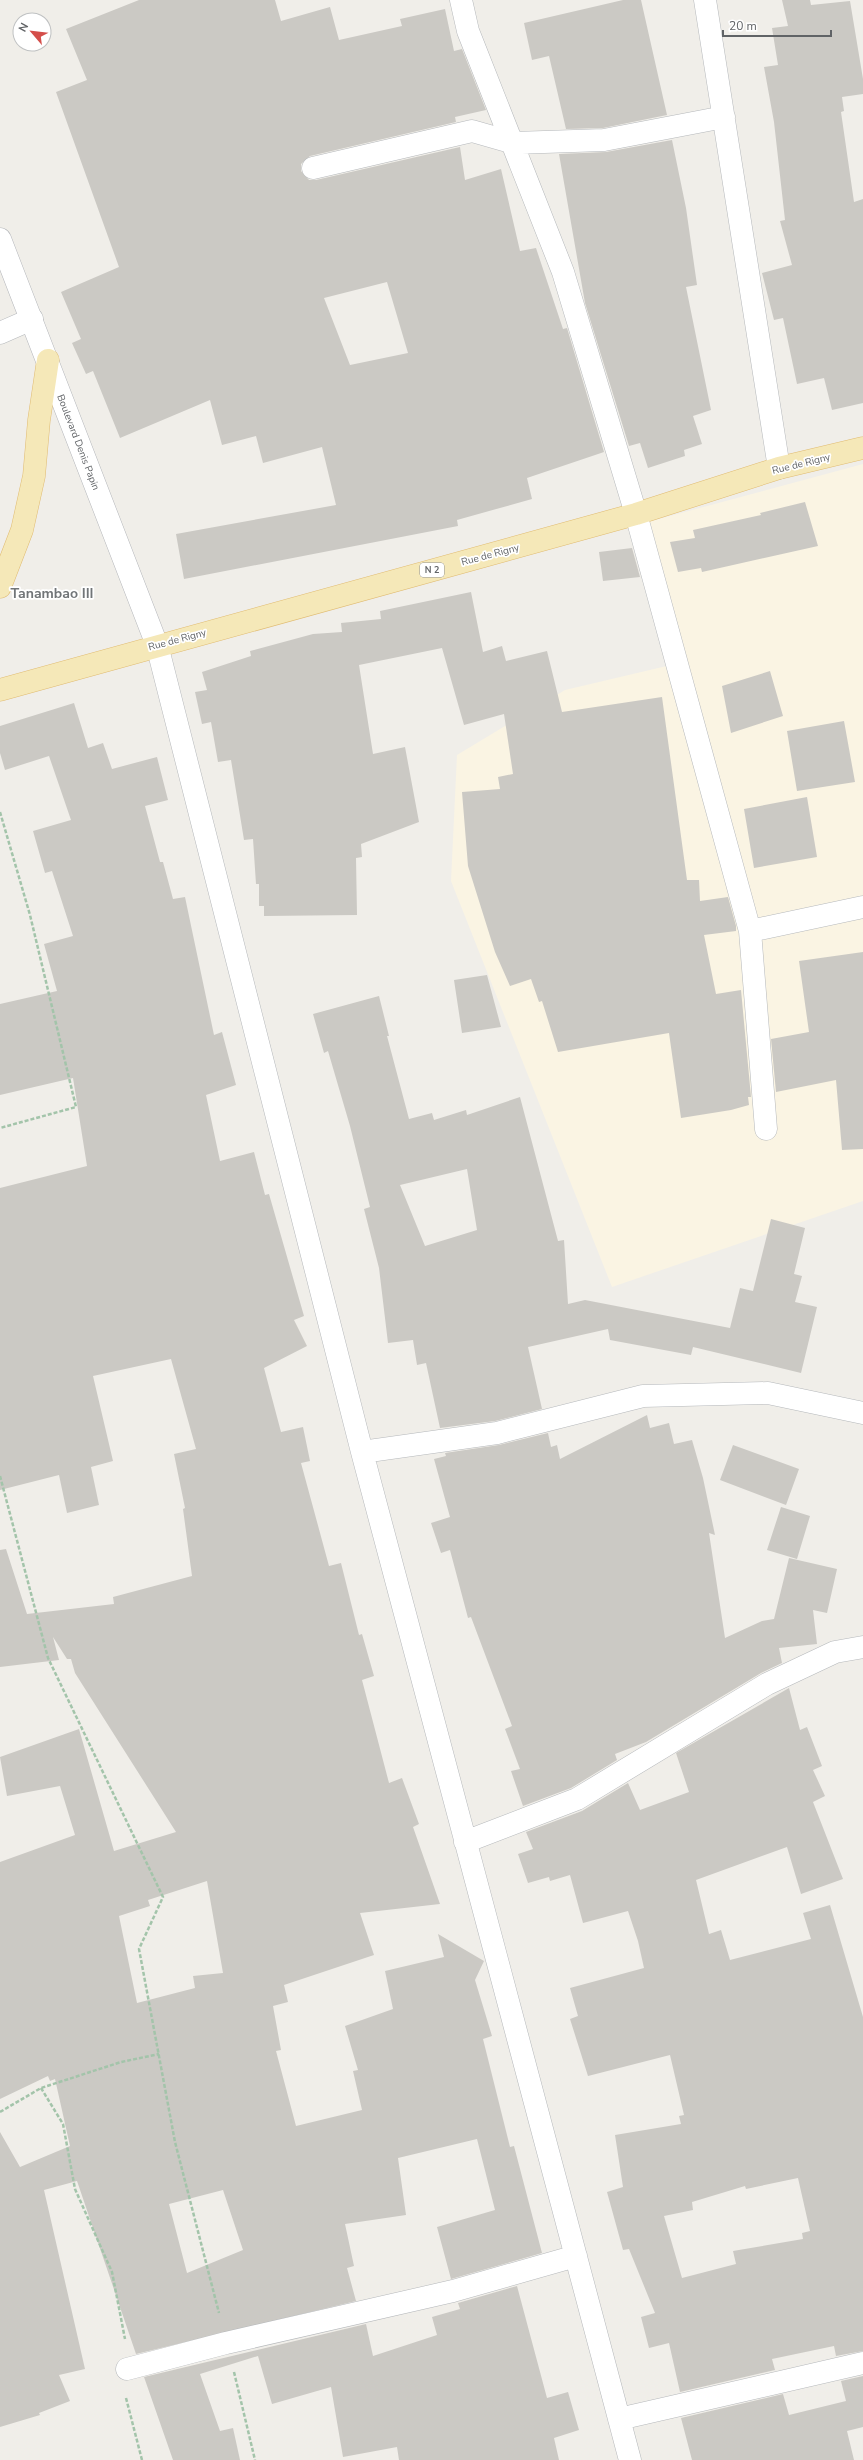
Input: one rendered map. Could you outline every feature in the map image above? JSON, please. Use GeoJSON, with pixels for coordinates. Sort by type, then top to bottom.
{"type":"FeatureCollection","features":[{"type":"Feature","properties":{"kind":"main road"},"geometry":{"type":"LineString","coordinates":[[0,587],[22,530],[34,476],[38,420],[48,360]]}},
{"type":"Feature","properties":{"kind":"main road","name":"Rue de Rigny"},"geometry":{"type":"LineString","coordinates":[[0,690],[157,645],[636,514],[779,468],[863,448]]}},
{"type":"Feature","properties":{"kind":"street"},"geometry":{"type":"LineString","coordinates":[[461,0],[468,31],[514,143],[563,272],[636,514],[750,931],[766,1129]]}},
{"type":"Feature","properties":{"kind":"street"},"geometry":{"type":"LineString","coordinates":[[704,0],[724,117],[779,468]]}},
{"type":"Feature","properties":{"kind":"street"},"geometry":{"type":"LineString","coordinates":[[313,168],[472,131],[514,143],[604,140],[724,117]]}},
{"type":"Feature","properties":{"kind":"street","name":"Boulevard Denis Papin"},"geometry":{"type":"LineString","coordinates":[[0,239],[157,645],[362,1452],[630,2460]]}},
{"type":"Feature","properties":{"kind":"street"},"geometry":{"type":"LineString","coordinates":[[0,333],[32,319]]}},
{"type":"Feature","properties":{"kind":"street"},"geometry":{"type":"LineString","coordinates":[[750,931],[863,907]]}},
{"type":"Feature","properties":{"kind":"street"},"geometry":{"type":"LineString","coordinates":[[362,1452],[497,1433],[643,1396],[768,1393],[863,1413]]}},
{"type":"Feature","properties":{"kind":"street"},"geometry":{"type":"LineString","coordinates":[[465,1842],[577,1798],[767,1684],[835,1652],[863,1647]]}},
{"type":"Feature","properties":{"kind":"street"},"geometry":{"type":"LineString","coordinates":[[127,2369],[226,2343],[452,2292],[576,2256]]}},
{"type":"Feature","properties":{"kind":"street"},"geometry":{"type":"LineString","coordinates":[[619,2419],[863,2363]]}},
{"type":"Feature","properties":{"kind":"path"},"geometry":{"type":"LineString","coordinates":[[0,812],[30,915],[76,1107],[0,1128]]}},
{"type":"Feature","properties":{"kind":"path"},"geometry":{"type":"LineString","coordinates":[[0,1476],[48,1658],[163,1897],[139,1950],[175,2142],[255,2460]]}},
{"type":"Feature","properties":{"kind":"path"},"geometry":{"type":"LineString","coordinates":[[0,2112],[41,2088],[121,2062],[159,2054]]}},
{"type":"Feature","properties":{"kind":"path"},"geometry":{"type":"LineString","coordinates":[[41,2088],[63,2124],[75,2189],[112,2272],[127,2353],[125,2403],[142,2460]]}},
{"type":"Feature","properties":{"kind":"shaded area"},"geometry":{"type":"Polygon","coordinates":[[[863,464],[863,1201],[612,1287],[451,881],[457,755],[565,690],[671,665],[644,523],[863,464]]]}},
{"type":"Feature","properties":{"kind":"building"},"geometry":{"type":"Polygon","coordinates":[[[139,0],[275,0],[281,21],[330,7],[339,40],[402,26],[400,19],[445,9],[454,51],[462,49],[486,110],[455,117],[456,122],[310,156],[301,164],[301,171],[309,180],[316,180],[460,147],[465,180],[501,169],[520,251],[536,248],[563,329],[567,328],[604,452],[527,478],[532,499],[457,520],[458,526],[184,579],[176,534],[336,505],[322,447],[263,463],[256,436],[222,445],[210,400],[120,438],[93,371],[86,374],[72,343],[81,339],[61,292],[119,267],[56,92],[87,80],[66,29],[139,0]],[[387,282],[324,298],[350,365],[408,353],[387,282]]]}},
{"type":"Feature","properties":{"kind":"building"},"geometry":{"type":"Polygon","coordinates":[[[623,0],[641,0],[667,115],[603,128],[566,129],[549,56],[532,60],[524,23],[623,0]]]}},
{"type":"Feature","properties":{"kind":"building"},"geometry":{"type":"Polygon","coordinates":[[[782,0],[810,0],[811,5],[850,1],[863,79],[863,94],[842,97],[844,111],[841,112],[854,202],[863,199],[863,403],[832,410],[824,378],[797,384],[783,318],[774,320],[762,273],[792,265],[780,221],[785,220],[774,122],[764,67],[778,65],[772,28],[788,26],[782,0]]]}},
{"type":"Feature","properties":{"kind":"building"},"geometry":{"type":"Polygon","coordinates":[[[672,140],[686,208],[697,285],[686,287],[711,410],[693,416],[702,444],[684,450],[685,456],[648,468],[640,443],[629,446],[585,303],[559,154],[606,152],[672,140]]]}},
{"type":"Feature","properties":{"kind":"building"},"geometry":{"type":"Polygon","coordinates":[[[805,502],[818,546],[702,572],[701,568],[678,572],[670,542],[695,538],[693,530],[761,515],[760,513],[805,502]]]}},
{"type":"Feature","properties":{"kind":"building"},"geometry":{"type":"Polygon","coordinates":[[[632,548],[640,577],[603,581],[599,552],[632,548]]]}},
{"type":"Feature","properties":{"kind":"building"},"geometry":{"type":"Polygon","coordinates":[[[471,592],[483,652],[502,646],[506,661],[547,651],[562,712],[662,697],[687,880],[699,880],[700,901],[728,897],[736,926],[736,931],[704,935],[716,994],[741,990],[751,1097],[748,1097],[749,1105],[731,1110],[681,1118],[669,1033],[558,1052],[542,1001],[539,1002],[531,979],[510,986],[495,952],[468,866],[462,792],[500,789],[498,777],[513,774],[504,714],[464,725],[442,648],[359,665],[373,754],[405,747],[419,822],[361,844],[362,857],[356,858],[357,915],[264,916],[264,906],[259,906],[259,884],[256,884],[253,839],[244,840],[231,760],[218,762],[211,722],[202,724],[195,692],[207,690],[202,672],[251,656],[250,651],[313,634],[342,632],[341,623],[381,619],[380,611],[471,592]]]}},
{"type":"Feature","properties":{"kind":"building"},"geometry":{"type":"Polygon","coordinates":[[[770,671],[783,716],[731,733],[722,686],[770,671]]]}},
{"type":"Feature","properties":{"kind":"building"},"geometry":{"type":"Polygon","coordinates":[[[74,703],[88,748],[103,743],[112,769],[157,757],[168,800],[145,806],[160,862],[163,862],[173,899],[185,897],[214,1035],[222,1032],[236,1085],[206,1095],[220,1161],[254,1152],[265,1195],[269,1194],[304,1316],[294,1320],[307,1346],[264,1368],[281,1432],[303,1427],[310,1461],[301,1463],[329,1566],[341,1563],[359,1635],[362,1634],[374,1676],[362,1680],[389,1783],[402,1778],[419,1824],[413,1827],[440,1904],[360,1913],[374,1955],[284,1985],[288,2002],[273,2006],[281,2050],[276,2051],[296,2126],[362,2110],[353,2071],[358,2070],[345,2026],[393,2009],[385,1971],[444,1957],[438,1934],[484,1961],[475,1980],[492,2036],[483,2039],[510,2147],[514,2146],[542,2253],[451,2279],[437,2227],[495,2210],[477,2139],[398,2158],[406,2215],[345,2224],[354,2266],[347,2268],[356,2301],[136,2354],[77,2181],[44,2190],[85,2369],[59,2375],[70,2401],[39,2413],[40,2415],[0,2427],[0,2132],[20,2167],[70,2146],[55,2079],[50,2081],[48,2076],[0,2099],[0,1862],[75,1835],[60,1786],[7,1796],[0,1757],[79,1729],[114,1851],[176,1832],[75,1673],[71,1659],[67,1659],[53,1637],[59,1660],[0,1667],[0,1550],[6,1549],[27,1614],[114,1604],[113,1597],[192,1576],[183,1509],[185,1508],[174,1454],[196,1449],[171,1359],[93,1376],[113,1461],[91,1467],[99,1505],[67,1513],[59,1475],[0,1490],[0,1188],[87,1166],[73,1078],[0,1095],[0,1004],[57,991],[44,944],[73,936],[52,871],[45,873],[33,831],[71,820],[49,756],[5,770],[0,753],[0,726],[74,703]],[[207,1881],[148,1900],[150,1906],[119,1916],[137,2003],[195,1988],[193,1976],[223,1973],[207,1881]],[[223,2190],[169,2204],[187,2273],[243,2250],[223,2190]]]}},
{"type":"Feature","properties":{"kind":"building"},"geometry":{"type":"Polygon","coordinates":[[[844,721],[855,782],[797,791],[787,731],[844,721]]]}},
{"type":"Feature","properties":{"kind":"building"},"geometry":{"type":"Polygon","coordinates":[[[807,797],[817,857],[754,868],[744,809],[807,797]]]}},
{"type":"Feature","properties":{"kind":"building"},"geometry":{"type":"Polygon","coordinates":[[[863,952],[863,1149],[842,1150],[836,1080],[776,1092],[771,1039],[809,1032],[799,961],[863,952]]]}},
{"type":"Feature","properties":{"kind":"building"},"geometry":{"type":"Polygon","coordinates":[[[487,975],[501,1027],[462,1033],[454,980],[487,975]]]}},
{"type":"Feature","properties":{"kind":"building"},"geometry":{"type":"Polygon","coordinates":[[[379,996],[389,1036],[387,1036],[409,1119],[432,1113],[434,1120],[466,1110],[467,1115],[520,1097],[558,1241],[564,1240],[568,1304],[585,1300],[730,1328],[740,1288],[753,1291],[771,1219],[805,1228],[794,1274],[802,1276],[795,1302],[817,1307],[801,1373],[693,1347],[691,1355],[610,1340],[608,1329],[528,1347],[542,1409],[495,1421],[440,1428],[426,1363],[417,1365],[413,1340],[388,1343],[379,1268],[364,1209],[370,1207],[350,1126],[328,1051],[324,1053],[313,1014],[379,996]],[[467,1169],[400,1185],[425,1246],[477,1230],[467,1169]]]}},
{"type":"Feature","properties":{"kind":"building"},"geometry":{"type":"Polygon","coordinates":[[[647,1415],[650,1428],[669,1423],[674,1444],[692,1440],[703,1478],[715,1535],[709,1533],[725,1638],[762,1621],[774,1619],[789,1558],[837,1569],[827,1613],[813,1610],[817,1644],[779,1648],[782,1663],[761,1673],[646,1742],[615,1754],[617,1760],[571,1788],[523,1806],[511,1771],[520,1769],[505,1729],[512,1726],[471,1617],[468,1618],[450,1550],[441,1553],[431,1523],[450,1517],[434,1459],[446,1456],[445,1453],[499,1445],[548,1433],[551,1447],[557,1445],[560,1459],[647,1415]]]}},
{"type":"Feature","properties":{"kind":"building"},"geometry":{"type":"Polygon","coordinates":[[[733,1445],[799,1469],[786,1505],[720,1480],[733,1445]]]}},
{"type":"Feature","properties":{"kind":"building"},"geometry":{"type":"Polygon","coordinates":[[[781,1507],[810,1516],[797,1559],[767,1550],[781,1507]]]}},
{"type":"Feature","properties":{"kind":"building"},"geometry":{"type":"Polygon","coordinates":[[[789,1688],[800,1730],[807,1727],[822,1766],[813,1770],[825,1796],[813,1802],[843,1879],[801,1894],[787,1847],[696,1880],[709,1934],[721,1930],[730,1960],[811,1939],[803,1913],[830,1905],[863,2017],[863,2351],[836,2356],[834,2346],[772,2359],[775,2370],[680,2392],[669,2343],[649,2348],[641,2317],[655,2313],[629,2249],[623,2250],[607,2192],[623,2187],[615,2135],[681,2124],[679,2116],[684,2115],[670,2055],[588,2076],[570,2019],[578,2016],[570,1988],[644,1968],[638,1941],[628,1911],[583,1923],[570,1875],[550,1881],[549,1877],[528,1883],[518,1854],[533,1849],[526,1832],[582,1811],[628,1783],[640,1810],[689,1792],[676,1753],[789,1688]],[[798,2178],[746,2189],[745,2186],[692,2202],[693,2210],[664,2216],[682,2278],[736,2264],[733,2251],[803,2239],[802,2233],[810,2231],[798,2178]]]}},
{"type":"Feature","properties":{"kind":"building"},"geometry":{"type":"Polygon","coordinates":[[[517,2286],[547,2398],[568,2392],[579,2430],[554,2438],[559,2460],[399,2460],[397,2447],[343,2457],[331,2387],[272,2404],[258,2356],[200,2374],[220,2431],[233,2428],[240,2460],[173,2460],[144,2377],[366,2324],[373,2356],[437,2335],[432,2317],[460,2309],[458,2303],[517,2286]]]}},
{"type":"Feature","properties":{"kind":"building"},"geometry":{"type":"Polygon","coordinates":[[[863,2376],[863,2427],[847,2431],[854,2460],[692,2460],[681,2418],[783,2394],[789,2415],[846,2401],[841,2381],[863,2376]]]}},
{"type":"Feature","properties":{"kind":"district","name":"Tanambao III"},"geometry":{"type":"Point","coordinates":[52,593]}}]}
